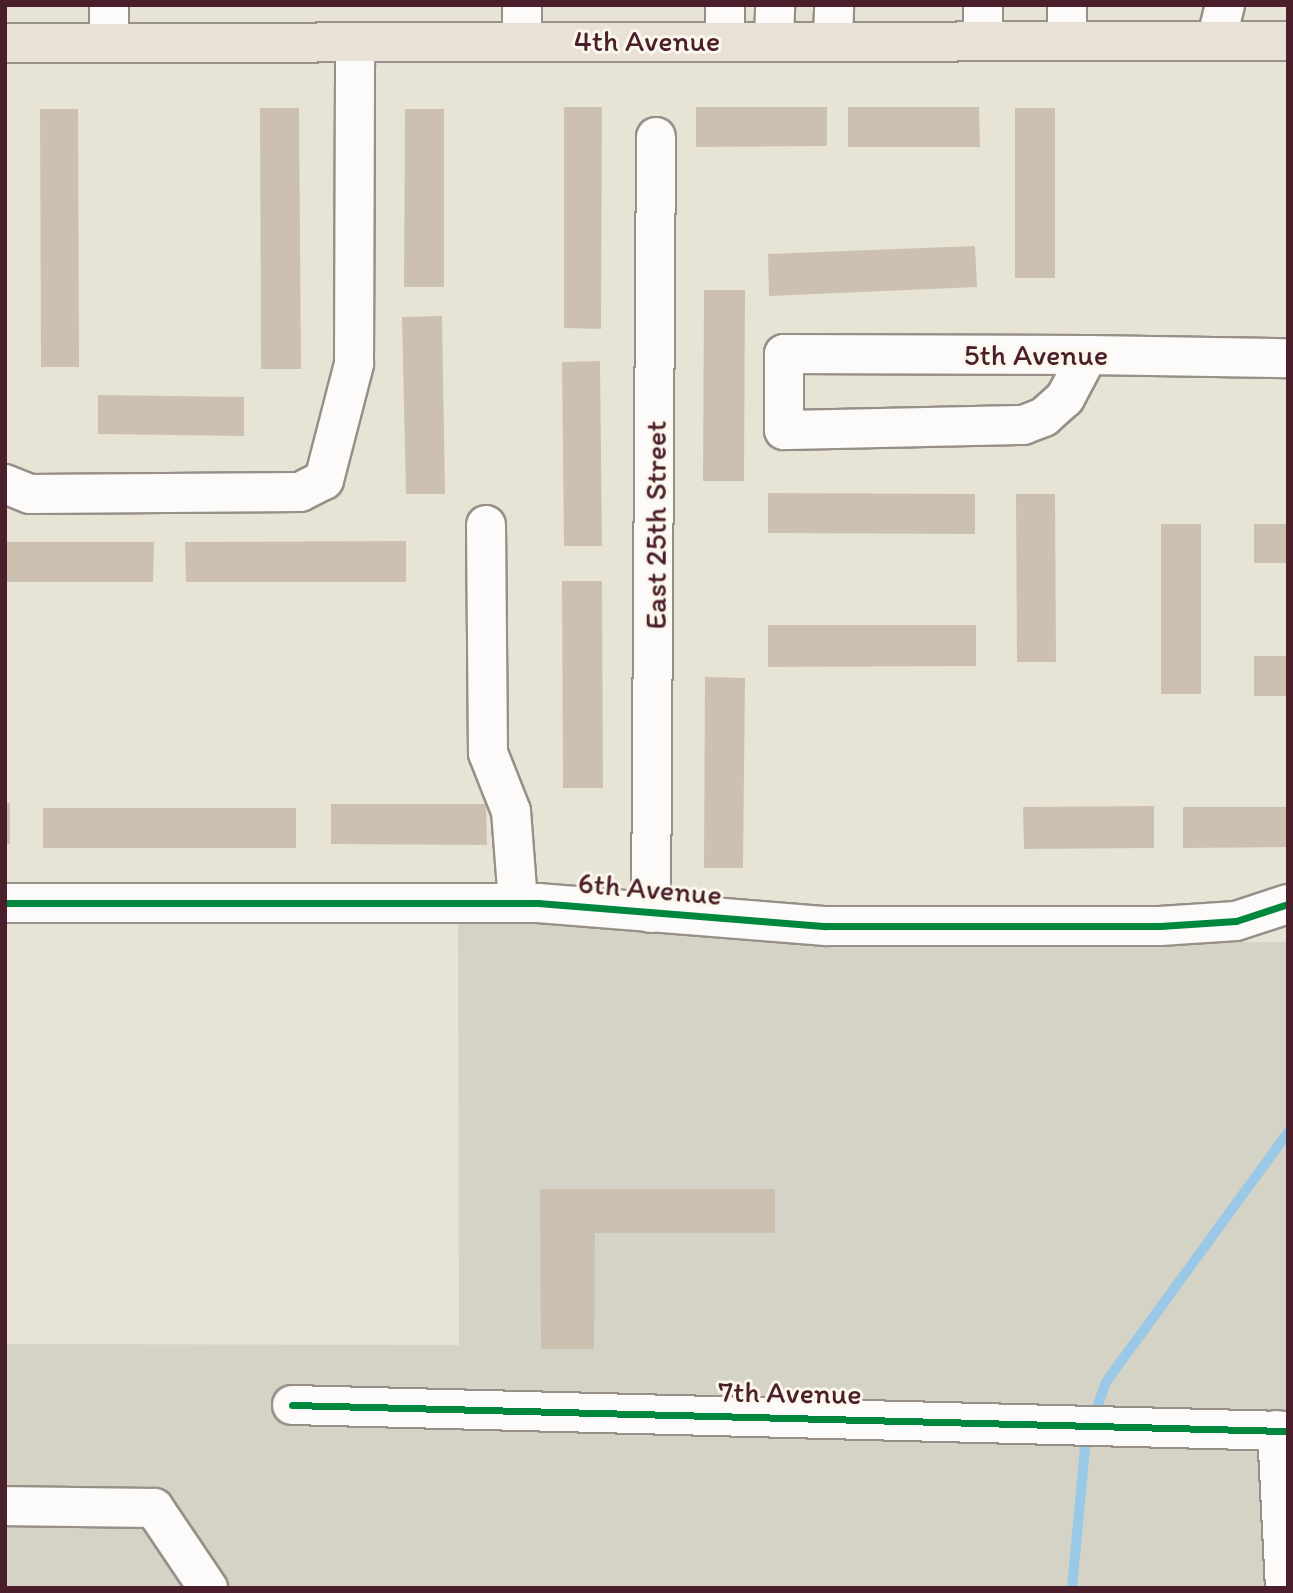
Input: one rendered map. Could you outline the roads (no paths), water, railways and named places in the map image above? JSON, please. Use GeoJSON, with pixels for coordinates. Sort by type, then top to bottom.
{"type":"FeatureCollection","features":[{"type":"Feature","properties":{"kind":"main road","name":"4th Avenue"},"geometry":{"type":"LineString","coordinates":[[5,43],[355,42],[522,24],[983,21],[1221,21],[1288,41]]}},
{"type":"Feature","properties":{"kind":"street"},"geometry":{"type":"LineString","coordinates":[[109,5],[109,43]]}},
{"type":"Feature","properties":{"kind":"street"},"geometry":{"type":"LineString","coordinates":[[5,484],[30,494],[300,492],[324,480],[354,364],[355,42]]}},
{"type":"Feature","properties":{"kind":"street","name":"East 25th Street"},"geometry":{"type":"LineString","coordinates":[[651,913],[656,137]]}},
{"type":"Feature","properties":{"kind":"street","name":"5th Avenue"},"geometry":{"type":"LineString","coordinates":[[1088,355],[1065,397],[1044,417],[1023,425],[784,430],[783,354],[1088,355],[1288,358]]}},
{"type":"Feature","properties":{"kind":"street"},"geometry":{"type":"LineString","coordinates":[[486,525],[488,754],[511,811],[518,903]]}},
{"type":"Feature","properties":{"kind":"street","name":"6th Avenue"},"geometry":{"type":"LineString","coordinates":[[5,902],[518,903],[826,926],[1160,926],[1236,921],[1288,904]]}},
{"type":"Feature","properties":{"kind":"street","name":"7th Avenue"},"geometry":{"type":"LineString","coordinates":[[292,1405],[1113,1422],[1282,1430]]}},
{"type":"Feature","properties":{"kind":"street"},"geometry":{"type":"LineString","coordinates":[[1282,1430],[1285,1588]]}},
{"type":"Feature","properties":{"kind":"street"},"geometry":{"type":"LineString","coordinates":[[5,1506],[154,1507],[208,1588]]}},
{"type":"Feature","properties":{"kind":"waterway"},"geometry":{"type":"LineString","coordinates":[[1093,1418],[1106,1382],[1288,1132]]}},
{"type":"Feature","properties":{"kind":"waterway"},"geometry":{"type":"LineString","coordinates":[[1072,1588],[1086,1436]]}}]}
